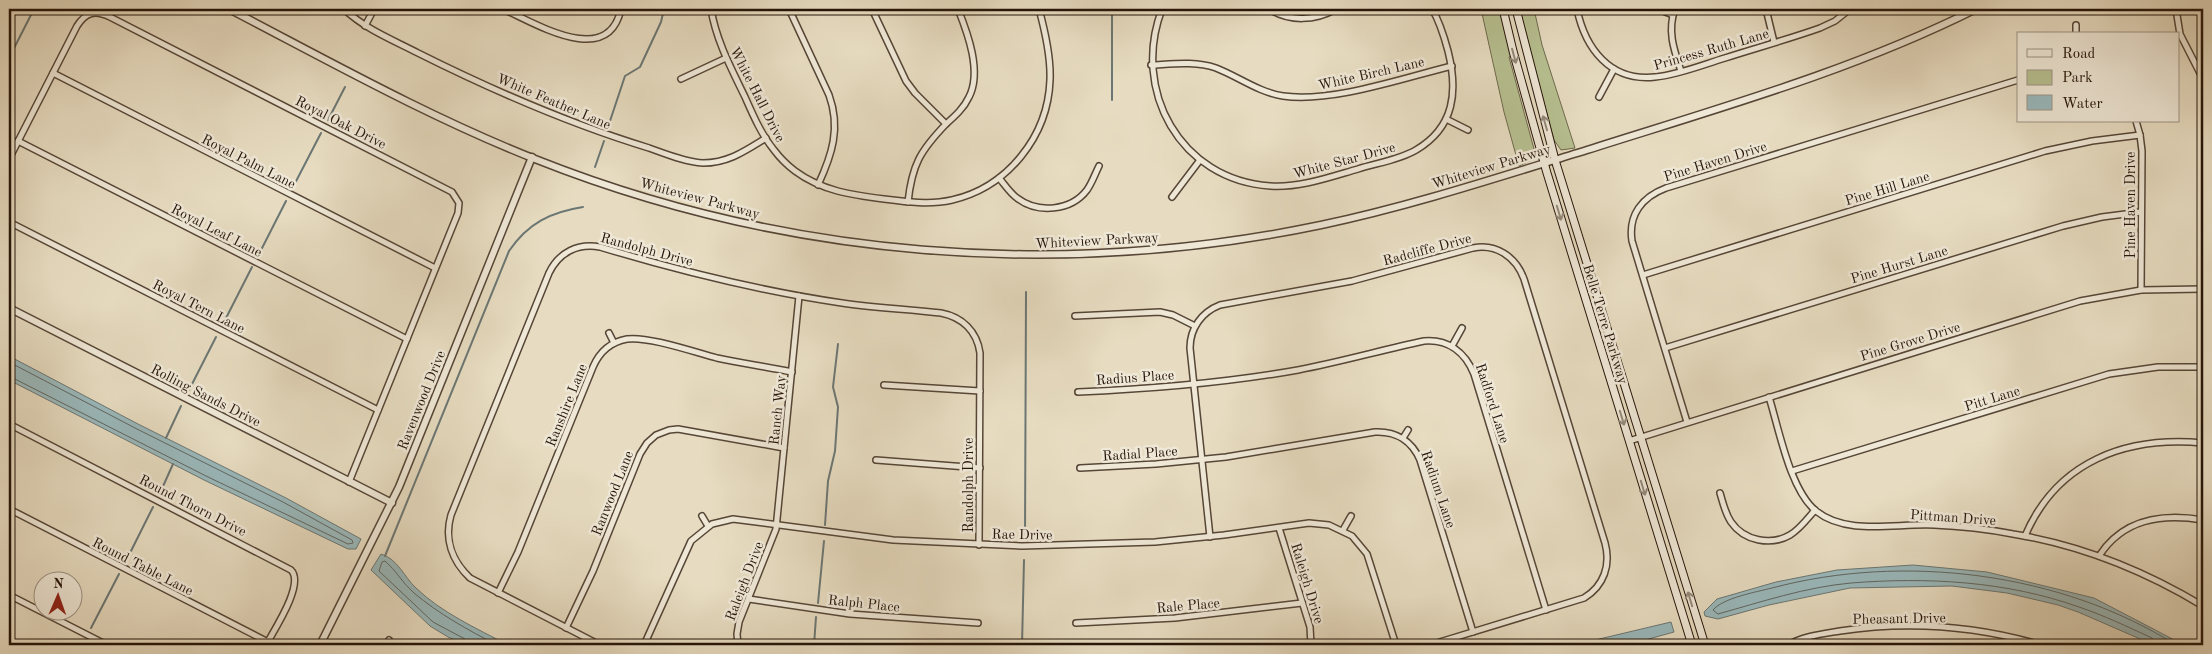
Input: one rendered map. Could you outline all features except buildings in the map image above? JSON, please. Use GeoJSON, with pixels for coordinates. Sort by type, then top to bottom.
{"type":"FeatureCollection","features":[{"type":"Feature","properties":{"kind":"main road","name":"Belle Terre Parkway"},"geometry":{"type":"LineString","coordinates":[[1504,9],[1512,51],[1544,163],[1692,645]]}},
{"type":"Feature","properties":{"kind":"main road","name":"Belle Terre Parkway"},"geometry":{"type":"LineString","coordinates":[[1516,9],[1556,160],[1705,645]]}},
{"type":"Feature","properties":{"kind":"street","name":"Whiteview Parkway"},"geometry":{"type":"LineString","coordinates":[[229,9],[426,110],[532,158],[647,198],[782,231],[905,249],[1036,255],[1149,251],[1268,235],[1384,211],[1556,160],[1836,70],[1914,38],[1976,9]]}},
{"type":"Feature","properties":{"kind":"street","name":"White Feather Lane"},"geometry":{"type":"LineString","coordinates":[[344,9],[365,26],[453,70],[574,123],[680,158],[704,163],[727,160],[736,157],[766,138]]}},
{"type":"Feature","properties":{"kind":"street"},"geometry":{"type":"LineString","coordinates":[[365,26],[374,9]]}},
{"type":"Feature","properties":{"kind":"street"},"geometry":{"type":"LineString","coordinates":[[503,9],[567,37],[586,40],[598,38],[607,32],[618,19],[621,9]]}},
{"type":"Feature","properties":{"kind":"street","name":"White Hall Drive"},"geometry":{"type":"LineString","coordinates":[[711,9],[717,36],[726,58],[766,138],[791,168],[818,184],[841,193],[908,202],[952,200],[973,193],[999,178],[1018,162],[1030,145],[1040,127],[1050,85],[1049,58],[1038,9]]}},
{"type":"Feature","properties":{"kind":"street"},"geometry":{"type":"LineString","coordinates":[[788,9],[829,95],[833,110],[834,147],[818,184]]}},
{"type":"Feature","properties":{"kind":"street"},"geometry":{"type":"LineString","coordinates":[[872,9],[906,81],[915,93],[946,124]]}},
{"type":"Feature","properties":{"kind":"street"},"geometry":{"type":"LineString","coordinates":[[908,202],[912,176],[917,160],[926,146],[967,102],[974,82],[970,52],[958,9]]}},
{"type":"Feature","properties":{"kind":"street","name":"White Star Drive"},"geometry":{"type":"LineString","coordinates":[[1162,9],[1153,37],[1151,65],[1157,98],[1166,118],[1180,140],[1200,160],[1225,174],[1248,183],[1276,186],[1298,185],[1409,154],[1430,140],[1446,119],[1454,92],[1452,66],[1442,29],[1432,9]]}},
{"type":"Feature","properties":{"kind":"street"},"geometry":{"type":"LineString","coordinates":[[1269,9],[1286,16],[1304,18],[1322,15],[1336,9]]}},
{"type":"Feature","properties":{"kind":"street","name":"Princess Ruth Lane"},"geometry":{"type":"LineString","coordinates":[[1577,9],[1582,30],[1589,44],[1599,57],[1614,69],[1630,75],[1648,78],[1681,71],[1825,26],[1850,9]]}},
{"type":"Feature","properties":{"kind":"street"},"geometry":{"type":"LineString","coordinates":[[1658,9],[1673,15]]}},
{"type":"Feature","properties":{"kind":"street"},"geometry":{"type":"LineString","coordinates":[[1675,9],[1671,38],[1681,71]]}},
{"type":"Feature","properties":{"kind":"street"},"geometry":{"type":"LineString","coordinates":[[1766,9],[1774,42]]}},
{"type":"Feature","properties":{"kind":"street"},"geometry":{"type":"LineString","coordinates":[[2176,9],[2180,32]]}},
{"type":"Feature","properties":{"kind":"street","name":"Royal Oak Drive"},"geometry":{"type":"LineString","coordinates":[[9,159],[80,21],[88,14],[99,12],[444,187],[456,197],[458,209],[350,482]]}},
{"type":"Feature","properties":{"kind":"street"},"geometry":{"type":"LineString","coordinates":[[2076,25],[2076,32]]}},
{"type":"Feature","properties":{"kind":"street"},"geometry":{"type":"LineString","coordinates":[[2180,34],[2203,80]]}},
{"type":"Feature","properties":{"kind":"street"},"geometry":{"type":"LineString","coordinates":[[681,79],[726,58]]}},
{"type":"Feature","properties":{"kind":"street","name":"White Birch Lane"},"geometry":{"type":"LineString","coordinates":[[1151,65],[1194,64],[1209,66],[1266,92],[1306,98],[1342,93],[1452,66]]}},
{"type":"Feature","properties":{"kind":"street"},"geometry":{"type":"LineString","coordinates":[[1599,97],[1614,69]]}},
{"type":"Feature","properties":{"kind":"street","name":"Royal Palm Lane"},"geometry":{"type":"LineString","coordinates":[[53,73],[435,268]]}},
{"type":"Feature","properties":{"kind":"street","name":"Pine Haven Drive"},"geometry":{"type":"LineString","coordinates":[[1688,422],[1632,241],[1631,227],[1637,210],[1644,200],[1655,192],[2017,80]]}},
{"type":"Feature","properties":{"kind":"street"},"geometry":{"type":"LineString","coordinates":[[1446,119],[1468,130]]}},
{"type":"Feature","properties":{"kind":"street","name":"Pine Haven Drive"},"geometry":{"type":"LineString","coordinates":[[2136,122],[2140,135],[2141,290]]}},
{"type":"Feature","properties":{"kind":"street","name":"Pine Hill Lane"},"geometry":{"type":"LineString","coordinates":[[1642,275],[2045,152],[2092,141],[2140,135]]}},
{"type":"Feature","properties":{"kind":"street","name":"Royal Leaf Lane"},"geometry":{"type":"LineString","coordinates":[[18,141],[406,339]]}},
{"type":"Feature","properties":{"kind":"street","name":"Ravenwood Drive"},"geometry":{"type":"LineString","coordinates":[[320,645],[392,504],[532,158]]}},
{"type":"Feature","properties":{"kind":"street"},"geometry":{"type":"LineString","coordinates":[[1172,197],[1200,160]]}},
{"type":"Feature","properties":{"kind":"street"},"geometry":{"type":"LineString","coordinates":[[999,178],[1012,194],[1023,202],[1036,207],[1053,208],[1069,204],[1082,195],[1090,185],[1099,166]]}},
{"type":"Feature","properties":{"kind":"street","name":"Pine Hurst Lane"},"geometry":{"type":"LineString","coordinates":[[1665,348],[2063,226],[2102,217],[2141,212]]}},
{"type":"Feature","properties":{"kind":"street","name":"Royal Tern Lane"},"geometry":{"type":"LineString","coordinates":[[9,222],[378,410]]}},
{"type":"Feature","properties":{"kind":"street","name":"Randolph Drive"},"geometry":{"type":"LineString","coordinates":[[600,645],[474,580],[460,568],[450,547],[449,523],[545,282],[557,260],[576,247],[595,246],[706,277],[799,296],[860,305],[941,313],[956,317],[972,330],[978,343],[980,358],[979,545]]}},
{"type":"Feature","properties":{"kind":"street","name":"Radcliffe Drive"},"geometry":{"type":"LineString","coordinates":[[1195,326],[1207,312],[1220,305],[1343,283],[1473,248],[1492,248],[1509,256],[1518,266],[1524,279],[1608,557],[1603,578],[1593,591],[1579,599],[1430,645]]}},
{"type":"Feature","properties":{"kind":"street","name":"Pine Grove Drive"},"geometry":{"type":"LineString","coordinates":[[1629,441],[2080,301],[2141,290],[2203,289]]}},
{"type":"Feature","properties":{"kind":"street","name":"Ranch Way"},"geometry":{"type":"LineString","coordinates":[[776,526],[799,296]]}},
{"type":"Feature","properties":{"kind":"street","name":"Rolling Sands Drive"},"geometry":{"type":"LineString","coordinates":[[9,308],[392,504]]}},
{"type":"Feature","properties":{"kind":"street"},"geometry":{"type":"LineString","coordinates":[[1075,316],[1165,312],[1195,326],[1190,345],[1210,537]]}},
{"type":"Feature","properties":{"kind":"street"},"geometry":{"type":"LineString","coordinates":[[1193,384],[1296,370],[1424,341],[1436,341],[1452,346],[1462,328]]}},
{"type":"Feature","properties":{"kind":"street"},"geometry":{"type":"LineString","coordinates":[[609,333],[614,343],[628,339],[640,339],[719,358],[792,372]]}},
{"type":"Feature","properties":{"kind":"street","name":"Ranshire Lane"},"geometry":{"type":"LineString","coordinates":[[498,593],[528,528],[592,367],[601,353],[614,343]]}},
{"type":"Feature","properties":{"kind":"street","name":"Radford Lane"},"geometry":{"type":"LineString","coordinates":[[1452,346],[1464,356],[1474,374],[1546,610]]}},
{"type":"Feature","properties":{"kind":"street","name":"Pitt Lane"},"geometry":{"type":"LineString","coordinates":[[1792,471],[2109,374],[2158,367],[2203,367]]}},
{"type":"Feature","properties":{"kind":"street","name":"Radius Place"},"geometry":{"type":"LineString","coordinates":[[1078,392],[1193,384]]}},
{"type":"Feature","properties":{"kind":"street"},"geometry":{"type":"LineString","coordinates":[[884,385],[980,392]]}},
{"type":"Feature","properties":{"kind":"street","name":"Pittman Drive"},"geometry":{"type":"LineString","coordinates":[[1769,397],[1800,492],[1815,510],[1832,520],[1851,526],[1941,525],[2025,536],[2099,556],[2149,577],[2203,606]]}},
{"type":"Feature","properties":{"kind":"street","name":"Round Thorn Drive"},"geometry":{"type":"LineString","coordinates":[[9,424],[291,570],[296,577],[295,588],[267,644]]}},
{"type":"Feature","properties":{"kind":"street","name":"Ranwood Lane"},"geometry":{"type":"LineString","coordinates":[[566,628],[593,571],[640,454],[650,440],[665,431],[684,429],[784,448]]}},
{"type":"Feature","properties":{"kind":"street"},"geometry":{"type":"LineString","coordinates":[[1201,460],[1278,450],[1375,432],[1389,433],[1402,438],[1408,430]]}},
{"type":"Feature","properties":{"kind":"street","name":"Radium Lane"},"geometry":{"type":"LineString","coordinates":[[1402,438],[1416,451],[1422,465],[1473,632]]}},
{"type":"Feature","properties":{"kind":"street"},"geometry":{"type":"LineString","coordinates":[[2025,536],[2036,512],[2051,493],[2072,474],[2093,460],[2116,451],[2152,443],[2203,443]]}},
{"type":"Feature","properties":{"kind":"street"},"geometry":{"type":"LineString","coordinates":[[876,460],[980,468]]}},
{"type":"Feature","properties":{"kind":"street","name":"Radial Place"},"geometry":{"type":"LineString","coordinates":[[1080,468],[1201,460]]}},
{"type":"Feature","properties":{"kind":"street"},"geometry":{"type":"LineString","coordinates":[[1720,493],[1733,525],[1745,535],[1759,540],[1776,540],[1790,535],[1815,510]]}},
{"type":"Feature","properties":{"kind":"street","name":"Round Table Lane"},"geometry":{"type":"LineString","coordinates":[[9,509],[267,644]]}},
{"type":"Feature","properties":{"kind":"street"},"geometry":{"type":"LineString","coordinates":[[702,516],[708,526]]}},
{"type":"Feature","properties":{"kind":"street"},"geometry":{"type":"LineString","coordinates":[[1343,530],[1351,516]]}},
{"type":"Feature","properties":{"kind":"street"},"geometry":{"type":"LineString","coordinates":[[2099,556],[2116,535],[2141,523],[2177,518],[2203,520]]}},
{"type":"Feature","properties":{"kind":"street","name":"Rae Drive"},"geometry":{"type":"LineString","coordinates":[[644,645],[691,540],[708,526],[720,521],[733,520],[893,540],[979,545],[1098,545],[1210,537],[1314,523],[1329,525],[1343,530],[1359,542],[1369,558],[1396,645]]}},
{"type":"Feature","properties":{"kind":"street","name":"Raleigh Drive"},"geometry":{"type":"LineString","coordinates":[[738,645],[738,626],[776,526]]}},
{"type":"Feature","properties":{"kind":"street","name":"Raleigh Drive"},"geometry":{"type":"LineString","coordinates":[[1279,528],[1310,631],[1311,645]]}},
{"type":"Feature","properties":{"kind":"street"},"geometry":{"type":"LineString","coordinates":[[9,595],[107,645]]}},
{"type":"Feature","properties":{"kind":"street","name":"Ralph Place"},"geometry":{"type":"LineString","coordinates":[[749,599],[858,614],[978,622]]}},
{"type":"Feature","properties":{"kind":"street","name":"Rale Place"},"geometry":{"type":"LineString","coordinates":[[1076,623],[1184,617],[1302,603]]}},
{"type":"Feature","properties":{"kind":"street","name":"Pheasant Drive"},"geometry":{"type":"LineString","coordinates":[[1788,645],[1803,639],[1829,633],[1877,627],[1913,626],[1976,631],[2041,645]]}},
{"type":"Feature","properties":{"kind":"green space"},"geometry":{"type":"Polygon","coordinates":[[[1481,9],[1500,9],[1511,56],[1509,57],[1534,149],[1530,161],[1519,166],[1504,112],[1481,9]]]}},
{"type":"Feature","properties":{"kind":"green space"},"geometry":{"type":"Polygon","coordinates":[[[1519,9],[1534,9],[1542,45],[1575,148],[1561,150],[1554,140],[1519,9]]]}},
{"type":"Feature","properties":{"kind":"water"},"geometry":{"type":"Polygon","coordinates":[[[9,356],[138,424],[286,498],[361,539],[356,549],[348,549],[204,480],[9,380],[9,356]]]}},
{"type":"Feature","properties":{"kind":"water"},"geometry":{"type":"Polygon","coordinates":[[[381,554],[392,560],[416,588],[437,605],[460,620],[508,645],[467,645],[448,637],[430,626],[371,570],[381,554]]]}},
{"type":"Feature","properties":{"kind":"water"},"geometry":{"type":"Polygon","coordinates":[[[1913,565],[1987,572],[2094,598],[2184,645],[2154,645],[2058,605],[2007,593],[1952,586],[1850,588],[1769,605],[1718,619],[1705,616],[1704,612],[1717,599],[1776,582],[1837,570],[1913,565]]]}},
{"type":"Feature","properties":{"kind":"water"},"geometry":{"type":"Polygon","coordinates":[[[1671,622],[1674,632],[1627,645],[1574,645],[1671,622]]]}},
{"type":"Feature","properties":{"kind":"waterway"},"geometry":{"type":"LineString","coordinates":[[9,58],[34,9]]}},
{"type":"Feature","properties":{"kind":"waterway"},"geometry":{"type":"LineString","coordinates":[[607,130],[625,76],[640,67],[661,22],[664,9]]}},
{"type":"Feature","properties":{"kind":"waterway"},"geometry":{"type":"LineString","coordinates":[[1112,9],[1112,100]]}},
{"type":"Feature","properties":{"kind":"waterway"},"geometry":{"type":"LineString","coordinates":[[328,120],[345,87]]}},
{"type":"Feature","properties":{"kind":"waterway"},"geometry":{"type":"LineString","coordinates":[[292,189],[321,133]]}},
{"type":"Feature","properties":{"kind":"waterway"},"geometry":{"type":"LineString","coordinates":[[595,167],[604,141]]}},
{"type":"Feature","properties":{"kind":"waterway"},"geometry":{"type":"LineString","coordinates":[[258,256],[286,201]]}},
{"type":"Feature","properties":{"kind":"waterway"},"geometry":{"type":"LineString","coordinates":[[385,556],[509,251],[524,233],[541,220],[561,212],[583,207]]}},
{"type":"Feature","properties":{"kind":"waterway"},"geometry":{"type":"LineString","coordinates":[[224,322],[252,267]]}},
{"type":"Feature","properties":{"kind":"waterway"},"geometry":{"type":"LineString","coordinates":[[1025,538],[1026,292]]}},
{"type":"Feature","properties":{"kind":"waterway"},"geometry":{"type":"LineString","coordinates":[[189,390],[216,337]]}},
{"type":"Feature","properties":{"kind":"waterway"},"geometry":{"type":"LineString","coordinates":[[825,525],[828,481],[835,451],[838,407],[833,387],[838,344]]}},
{"type":"Feature","properties":{"kind":"waterway"},"geometry":{"type":"LineString","coordinates":[[166,438],[181,406]]}},
{"type":"Feature","properties":{"kind":"waterway"},"geometry":{"type":"LineString","coordinates":[[160,493],[173,464]]}},
{"type":"Feature","properties":{"kind":"waterway"},"geometry":{"type":"LineString","coordinates":[[127,559],[153,507]]}},
{"type":"Feature","properties":{"kind":"waterway"},"geometry":{"type":"LineString","coordinates":[[818,603],[824,541]]}},
{"type":"Feature","properties":{"kind":"waterway"},"geometry":{"type":"LineString","coordinates":[[1022,645],[1024,560]]}},
{"type":"Feature","properties":{"kind":"waterway"},"geometry":{"type":"LineString","coordinates":[[91,628],[119,574]]}},
{"type":"Feature","properties":{"kind":"waterway"},"geometry":{"type":"LineString","coordinates":[[814,645],[816,617]]}}]}
